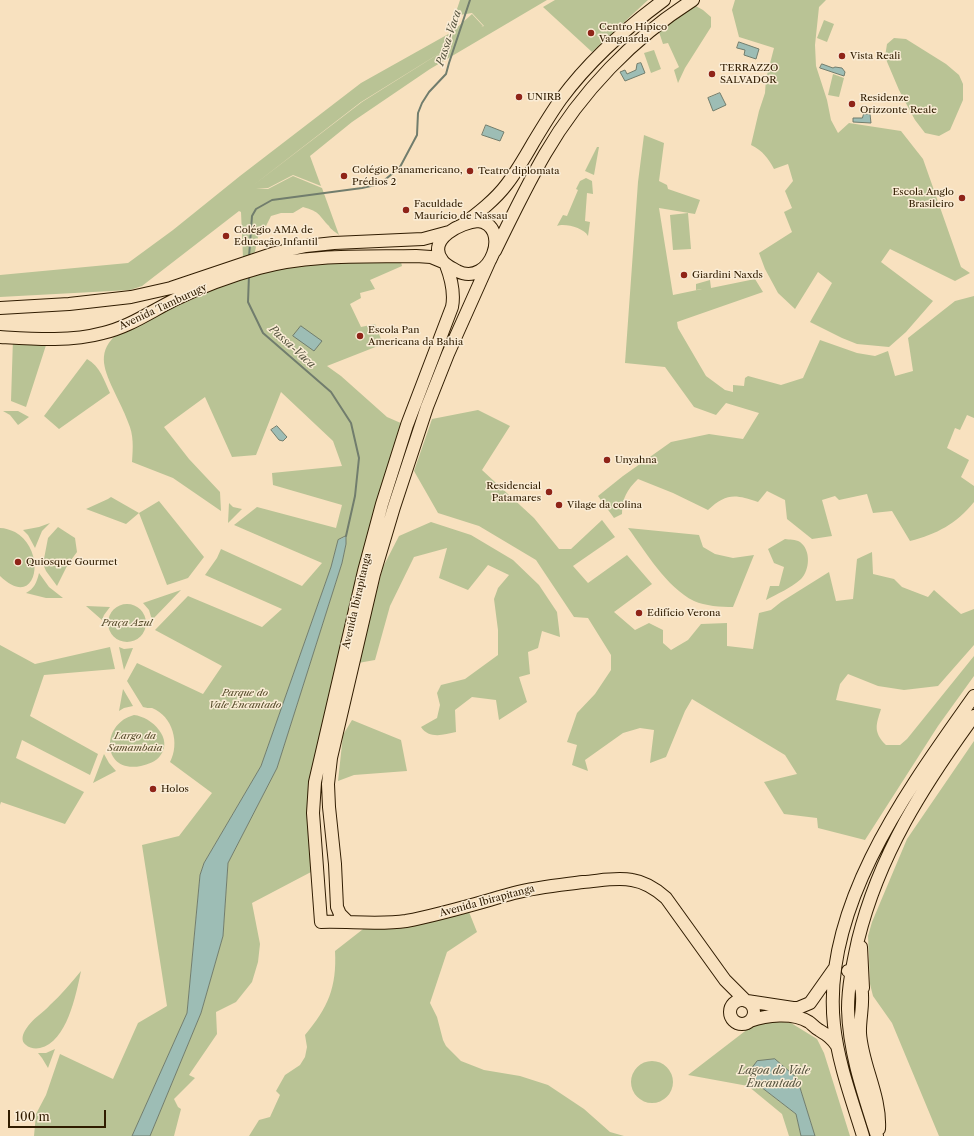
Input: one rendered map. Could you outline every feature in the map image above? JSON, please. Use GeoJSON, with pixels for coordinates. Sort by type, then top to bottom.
{"type":"FeatureCollection","features":[{"type":"Feature","properties":{"kind":"main road"},"geometry":{"type":"LineString","coordinates":[[462,225],[478,221],[489,225],[495,236],[492,255],[481,270],[470,274],[461,272],[445,263],[439,256],[439,245],[443,237],[462,225],[481,210],[506,185],[520,166],[549,118],[584,72],[633,24],[664,0]]}},
{"type":"Feature","properties":{"kind":"main road","name":"Avenida Ibirapitanga"},"geometry":{"type":"LineString","coordinates":[[347,921],[338,911],[329,807],[328,784],[331,758],[374,574],[394,507],[428,407],[448,354],[492,255],[546,153],[577,107],[597,83],[653,28],[693,0]]}},
{"type":"Feature","properties":{"kind":"main road"},"geometry":{"type":"LineString","coordinates":[[633,24],[639,24],[643,28],[644,37]]}},
{"type":"Feature","properties":{"kind":"main road"},"geometry":{"type":"LineString","coordinates":[[584,72],[597,83]]}},
{"type":"Feature","properties":{"kind":"main road","name":"Avenida Tamburugy"},"geometry":{"type":"LineString","coordinates":[[259,264],[275,253],[320,244],[410,240],[434,237],[450,232]]}},
{"type":"Feature","properties":{"kind":"main road","name":"Avenida Tamburugy"},"geometry":{"type":"LineString","coordinates":[[0,308],[98,301],[131,297],[231,273],[259,264],[335,258],[422,256],[435,258],[445,263]]}},
{"type":"Feature","properties":{"kind":"main road","name":"Avenida Ibirapitanga"},"geometry":{"type":"LineString","coordinates":[[445,263],[453,292],[452,307],[409,418],[382,504],[364,571],[316,775],[312,802],[321,922],[404,921],[440,914],[540,887],[605,880],[632,880],[658,890],[666,898],[725,980],[746,1001]]}},
{"type":"Feature","properties":{"kind":"main road","name":"Avenida Tamburugy"},"geometry":{"type":"LineString","coordinates":[[0,337],[25,339],[77,338],[103,334],[136,320],[231,273]]}},
{"type":"Feature","properties":{"kind":"main road"},"geometry":{"type":"LineString","coordinates":[[131,297],[140,306],[139,315],[136,320]]}},
{"type":"Feature","properties":{"kind":"main road"},"geometry":{"type":"LineString","coordinates":[[863,1136],[837,1046],[833,994],[838,949],[856,893],[881,838],[918,776],[974,696]]}},
{"type":"Feature","properties":{"kind":"main road"},"geometry":{"type":"LineString","coordinates":[[877,1136],[857,1071],[848,1009],[852,974],[860,932],[876,882],[901,828],[928,782],[974,716]]}},
{"type":"Feature","properties":{"kind":"main road"},"geometry":{"type":"LineString","coordinates":[[317,866],[323,870],[326,870],[332,868],[335,864]]}},
{"type":"Feature","properties":{"kind":"main road"},"geometry":{"type":"LineString","coordinates":[[318,883],[326,877],[336,881]]}},
{"type":"Feature","properties":{"kind":"main road"},"geometry":{"type":"LineString","coordinates":[[860,932],[863,978],[860,1032],[866,1064],[879,1113],[877,1136]]}},
{"type":"Feature","properties":{"kind":"main road"},"geometry":{"type":"LineString","coordinates":[[835,968],[845,970],[859,980],[863,996]]}},
{"type":"Feature","properties":{"kind":"main road"},"geometry":{"type":"LineString","coordinates":[[810,1022],[808,1009],[810,1003],[835,968]]}},
{"type":"Feature","properties":{"kind":"main road","name":"Avenida Ibirapitanga"},"geometry":{"type":"LineString","coordinates":[[725,980],[729,996],[730,1009]]}},
{"type":"Feature","properties":{"kind":"main road"},"geometry":{"type":"LineString","coordinates":[[810,1003],[798,1008],[793,1008],[739,1000],[736,1001],[730,1009],[730,1015],[736,1022],[744,1024],[764,1016],[791,1017],[810,1022],[818,1030],[828,1035],[837,1046]]}},
{"type":"Feature","properties":{"kind":"main road"},"geometry":{"type":"LineString","coordinates":[[746,1001],[752,1005],[754,1012],[750,1021]]}},
{"type":"Feature","properties":{"kind":"green space"},"geometry":{"type":"Polygon","coordinates":[[[460,0],[547,0],[430,69],[352,122],[310,156],[321,186],[293,175],[268,188],[256,188],[268,189],[293,176],[322,188],[339,235],[331,229],[316,212],[303,207],[293,213],[281,213],[271,216],[266,226],[262,226],[255,252],[243,258],[241,212],[239,211],[142,286],[130,290],[0,297],[0,275],[128,263],[173,230],[240,176],[361,83],[452,32],[472,14],[483,26],[481,27],[484,26],[472,13],[460,15],[457,9],[460,0]],[[456,43],[361,102],[251,187],[362,102],[456,43]]]}},
{"type":"Feature","properties":{"kind":"green space","name":"Centro Hípico Vanguarda"},"geometry":{"type":"Polygon","coordinates":[[[555,0],[648,0],[592,52],[543,7],[555,0]]]}},
{"type":"Feature","properties":{"kind":"green space"},"geometry":{"type":"Polygon","coordinates":[[[735,0],[826,0],[819,7],[815,45],[816,66],[827,100],[831,120],[838,133],[849,123],[901,131],[923,159],[961,267],[970,273],[955,281],[890,249],[881,262],[933,301],[906,332],[889,347],[857,344],[810,322],[832,283],[818,272],[795,309],[778,293],[765,269],[759,253],[792,232],[784,212],[792,208],[785,191],[793,181],[788,164],[774,169],[765,155],[751,145],[765,93],[766,79],[774,48],[739,37],[732,10],[735,0]]]}},
{"type":"Feature","properties":{"kind":"green space"},"geometry":{"type":"Polygon","coordinates":[[[694,5],[711,17],[711,27],[685,68],[678,83],[674,70],[679,67],[668,43],[663,44],[658,29],[694,5]]]}},
{"type":"Feature","properties":{"kind":"green space"},"geometry":{"type":"Polygon","coordinates":[[[824,20],[834,24],[827,42],[817,38],[824,20]]]}},
{"type":"Feature","properties":{"kind":"green space"},"geometry":{"type":"Polygon","coordinates":[[[894,38],[906,39],[946,64],[959,75],[963,84],[963,100],[950,130],[939,136],[925,133],[915,120],[899,90],[885,57],[887,44],[894,38]]]}},
{"type":"Feature","properties":{"kind":"green space"},"geometry":{"type":"Polygon","coordinates":[[[654,50],[661,69],[651,73],[644,53],[654,50]]]}},
{"type":"Feature","properties":{"kind":"green space"},"geometry":{"type":"Polygon","coordinates":[[[833,74],[844,78],[839,97],[828,95],[833,74]]]}},
{"type":"Feature","properties":{"kind":"green space"},"geometry":{"type":"Polygon","coordinates":[[[644,135],[664,143],[659,181],[667,185],[668,189],[700,200],[695,214],[659,208],[673,295],[702,289],[696,290],[696,284],[710,280],[711,288],[755,279],[763,292],[677,322],[678,328],[706,376],[725,390],[733,392],[733,385],[744,386],[745,378],[748,376],[781,385],[803,378],[820,340],[857,353],[875,356],[888,351],[895,376],[913,371],[908,338],[955,301],[974,296],[974,418],[967,415],[960,430],[955,428],[947,448],[969,460],[961,477],[974,486],[974,502],[953,522],[929,535],[910,541],[892,511],[873,513],[867,494],[839,500],[835,496],[822,500],[832,536],[812,539],[787,519],[785,500],[767,491],[758,502],[743,497],[731,497],[720,500],[708,510],[673,493],[638,479],[626,495],[623,503],[622,514],[614,518],[598,496],[623,476],[671,442],[709,434],[743,439],[759,413],[726,403],[716,415],[694,407],[665,367],[625,363],[638,182],[644,135]]]}},
{"type":"Feature","properties":{"kind":"green space"},"geometry":{"type":"Polygon","coordinates":[[[597,147],[599,147],[594,175],[585,171],[597,147]]]}},
{"type":"Feature","properties":{"kind":"green space"},"geometry":{"type":"Polygon","coordinates":[[[586,178],[592,181],[593,194],[587,193],[585,221],[590,222],[588,236],[583,231],[574,227],[565,225],[557,226],[563,215],[567,216],[578,190],[576,189],[580,181],[586,178]]]}},
{"type":"Feature","properties":{"kind":"green space"},"geometry":{"type":"Polygon","coordinates":[[[688,213],[691,249],[673,250],[670,215],[688,213]]]}},
{"type":"Feature","properties":{"kind":"green space","name":"Parque do Vale Encantado"},"geometry":{"type":"Polygon","coordinates":[[[401,262],[402,266],[370,280],[375,289],[360,293],[361,298],[350,304],[361,327],[375,324],[383,344],[327,366],[341,376],[387,417],[403,424],[311,812],[311,872],[252,903],[260,944],[258,962],[252,982],[236,1002],[216,1012],[217,1034],[189,1075],[195,1078],[174,1099],[178,1107],[181,1109],[174,1136],[150,1136],[201,1013],[223,936],[228,863],[277,768],[342,563],[346,544],[345,536],[338,540],[331,567],[261,766],[204,863],[200,875],[187,1013],[132,1136],[34,1136],[36,1114],[46,1095],[60,1054],[113,1079],[138,1023],[167,1006],[142,845],[179,836],[212,793],[170,762],[173,755],[174,739],[170,724],[159,712],[152,708],[143,707],[127,681],[137,663],[203,694],[222,666],[155,630],[188,596],[262,627],[282,609],[205,575],[217,558],[221,549],[302,586],[322,563],[234,525],[257,507],[336,528],[342,505],[273,485],[272,473],[342,466],[333,441],[281,392],[256,455],[232,457],[205,397],[164,427],[189,459],[220,492],[221,511],[173,478],[132,462],[133,442],[130,427],[109,381],[105,366],[104,360],[107,346],[118,333],[237,279],[258,272],[310,263],[401,262]]]}},
{"type":"Feature","properties":{"kind":"green space"},"geometry":{"type":"Polygon","coordinates":[[[49,336],[26,407],[11,401],[13,338],[49,336]]]}},
{"type":"Feature","properties":{"kind":"green space"},"geometry":{"type":"Polygon","coordinates":[[[87,359],[98,369],[104,378],[110,393],[59,429],[44,416],[87,359]]]}},
{"type":"Feature","properties":{"kind":"green space"},"geometry":{"type":"Polygon","coordinates":[[[478,410],[510,426],[482,470],[534,518],[559,549],[571,549],[602,520],[615,537],[573,566],[588,583],[627,555],[652,584],[614,612],[635,630],[649,623],[663,630],[663,643],[671,650],[688,640],[701,624],[727,623],[727,646],[753,649],[759,613],[771,610],[781,602],[829,572],[836,601],[853,599],[857,559],[872,552],[873,574],[894,579],[902,587],[928,597],[934,590],[961,614],[974,609],[974,645],[938,686],[904,690],[878,686],[848,674],[840,684],[836,700],[881,709],[877,724],[877,732],[879,736],[886,745],[900,745],[907,739],[974,656],[974,676],[938,726],[865,840],[818,828],[817,818],[784,814],[764,782],[797,774],[785,755],[692,699],[685,711],[666,757],[650,763],[654,730],[640,728],[623,733],[585,760],[588,771],[572,765],[577,745],[567,742],[577,713],[595,694],[611,670],[611,655],[588,618],[574,617],[536,560],[479,526],[438,513],[414,471],[432,419],[478,410]]]}},
{"type":"Feature","properties":{"kind":"green space"},"geometry":{"type":"Polygon","coordinates":[[[3,411],[18,411],[29,417],[18,425],[10,415],[3,411]]]}},
{"type":"Feature","properties":{"kind":"green space"},"geometry":{"type":"Polygon","coordinates":[[[111,497],[139,513],[126,524],[86,509],[111,497]]]}},
{"type":"Feature","properties":{"kind":"green space"},"geometry":{"type":"Polygon","coordinates":[[[159,501],[204,557],[188,578],[167,585],[139,513],[159,501]]]}},
{"type":"Feature","properties":{"kind":"green space"},"geometry":{"type":"Polygon","coordinates":[[[229,503],[233,507],[242,509],[228,523],[229,503]]]}},
{"type":"Feature","properties":{"kind":"green space"},"geometry":{"type":"Polygon","coordinates":[[[431,522],[471,535],[513,560],[539,585],[557,612],[560,637],[542,631],[538,648],[528,652],[530,674],[519,677],[527,702],[499,720],[496,700],[472,697],[455,710],[456,732],[437,735],[432,735],[424,731],[421,727],[437,718],[440,705],[437,693],[441,685],[465,679],[498,655],[498,630],[494,599],[498,588],[509,575],[488,565],[468,590],[439,578],[447,548],[414,557],[390,606],[375,660],[358,663],[383,567],[399,536],[431,522]]]}},
{"type":"Feature","properties":{"kind":"green space"},"geometry":{"type":"Polygon","coordinates":[[[50,523],[42,531],[35,548],[28,535],[23,530],[50,523]]]}},
{"type":"Feature","properties":{"kind":"green space"},"geometry":{"type":"Polygon","coordinates":[[[58,527],[75,538],[77,552],[68,564],[57,586],[46,571],[43,564],[48,538],[58,527]]]}},
{"type":"Feature","properties":{"kind":"green space"},"geometry":{"type":"Polygon","coordinates":[[[0,528],[15,532],[25,541],[32,552],[35,564],[34,575],[30,583],[23,587],[13,585],[0,576],[0,528]]]}},
{"type":"Feature","properties":{"kind":"green space"},"geometry":{"type":"Polygon","coordinates":[[[628,528],[699,535],[703,547],[715,554],[733,558],[754,555],[733,607],[703,604],[684,595],[674,587],[657,568],[628,528]]]}},
{"type":"Feature","properties":{"kind":"green space"},"geometry":{"type":"Polygon","coordinates":[[[785,539],[798,541],[804,546],[808,555],[808,565],[801,579],[784,591],[766,600],[770,586],[779,586],[784,567],[774,563],[768,549],[785,539]]]}},
{"type":"Feature","properties":{"kind":"green space"},"geometry":{"type":"Polygon","coordinates":[[[39,573],[49,587],[63,598],[46,598],[26,593],[35,585],[39,573]]]}},
{"type":"Feature","properties":{"kind":"green space"},"geometry":{"type":"Polygon","coordinates":[[[181,590],[152,620],[149,610],[143,603],[181,590]]]}},
{"type":"Feature","properties":{"kind":"green space","name":"Praça Azul"},"geometry":{"type":"Polygon","coordinates":[[[127,604],[140,610],[146,623],[140,636],[127,642],[114,636],[108,623],[114,610],[127,604]]]}},
{"type":"Feature","properties":{"kind":"green space"},"geometry":{"type":"Polygon","coordinates":[[[86,606],[110,607],[102,620],[86,606]]]}},
{"type":"Feature","properties":{"kind":"green space"},"geometry":{"type":"Polygon","coordinates":[[[0,645],[35,664],[110,647],[115,669],[44,675],[30,716],[98,754],[90,775],[22,740],[16,758],[84,792],[65,824],[1,802],[0,805],[0,645]]]}},
{"type":"Feature","properties":{"kind":"green space"},"geometry":{"type":"Polygon","coordinates":[[[119,647],[124,649],[133,648],[124,670],[119,647]]]}},
{"type":"Feature","properties":{"kind":"green space"},"geometry":{"type":"Polygon","coordinates":[[[123,689],[133,706],[119,711],[123,689]]]}},
{"type":"Feature","properties":{"kind":"green space","name":"Largo da Samambaia"},"geometry":{"type":"Polygon","coordinates":[[[134,715],[154,724],[163,736],[164,743],[164,749],[156,760],[141,766],[128,766],[119,763],[113,756],[110,747],[111,737],[115,728],[123,720],[134,715]]]}},
{"type":"Feature","properties":{"kind":"green space"},"geometry":{"type":"Polygon","coordinates":[[[352,720],[401,740],[407,771],[354,775],[338,781],[343,735],[352,720]]]}},
{"type":"Feature","properties":{"kind":"green space"},"geometry":{"type":"Polygon","coordinates":[[[974,741],[974,1136],[939,1136],[892,1023],[873,996],[870,984],[868,936],[872,922],[907,839],[974,741]]]}},
{"type":"Feature","properties":{"kind":"green space"},"geometry":{"type":"Polygon","coordinates":[[[104,754],[116,771],[93,783],[104,754]]]}},
{"type":"Feature","properties":{"kind":"green space"},"geometry":{"type":"Polygon","coordinates":[[[469,912],[477,932],[447,952],[430,1003],[437,1017],[446,1046],[461,1061],[484,1070],[520,1076],[548,1085],[584,1109],[610,1132],[624,1136],[249,1136],[259,1120],[270,1117],[280,1095],[276,1091],[285,1075],[300,1065],[305,1057],[307,1047],[305,1035],[320,1016],[332,986],[335,951],[367,926],[394,929],[469,912]]]}},
{"type":"Feature","properties":{"kind":"green space"},"geometry":{"type":"Polygon","coordinates":[[[81,971],[69,1016],[57,1037],[49,1044],[40,1048],[32,1048],[27,1046],[23,1041],[23,1037],[28,1025],[58,997],[81,971]]]}},
{"type":"Feature","properties":{"kind":"green space"},"geometry":{"type":"Polygon","coordinates":[[[765,1020],[791,1023],[817,1039],[824,1053],[850,1136],[815,1136],[797,1078],[752,1080],[796,1114],[801,1136],[789,1136],[782,1114],[748,1086],[688,1075],[753,1025],[765,1020]]]}},
{"type":"Feature","properties":{"kind":"green space"},"geometry":{"type":"Polygon","coordinates":[[[55,1049],[48,1068],[38,1053],[46,1053],[55,1049]]]}},
{"type":"Feature","properties":{"kind":"green space"},"geometry":{"type":"Polygon","coordinates":[[[652,1061],[667,1067],[673,1082],[667,1097],[652,1103],[637,1097],[631,1082],[637,1067],[652,1061]]]}},
{"type":"Feature","properties":{"kind":"water"},"geometry":{"type":"Polygon","coordinates":[[[739,42],[759,49],[756,59],[744,55],[745,50],[737,48],[739,42]]]}},
{"type":"Feature","properties":{"kind":"water"},"geometry":{"type":"Polygon","coordinates":[[[641,63],[645,73],[625,81],[620,72],[625,70],[627,74],[636,70],[637,64],[641,63]]]}},
{"type":"Feature","properties":{"kind":"water"},"geometry":{"type":"Polygon","coordinates":[[[822,64],[833,68],[842,68],[845,72],[844,76],[820,68],[822,64]]]}},
{"type":"Feature","properties":{"kind":"water"},"geometry":{"type":"Polygon","coordinates":[[[720,93],[726,105],[713,111],[708,98],[720,93]]]}},
{"type":"Feature","properties":{"kind":"water"},"geometry":{"type":"Polygon","coordinates":[[[864,114],[870,114],[871,123],[853,122],[853,118],[862,118],[864,114]]]}},
{"type":"Feature","properties":{"kind":"water"},"geometry":{"type":"Polygon","coordinates":[[[486,125],[504,132],[500,141],[482,135],[486,125]]]}},
{"type":"Feature","properties":{"kind":"water"},"geometry":{"type":"Polygon","coordinates":[[[301,326],[322,341],[314,351],[293,336],[301,326]]]}},
{"type":"Feature","properties":{"kind":"water"},"geometry":{"type":"Polygon","coordinates":[[[277,426],[287,437],[283,441],[279,440],[271,430],[277,426]]]}},
{"type":"Feature","properties":{"kind":"water"},"geometry":{"type":"Polygon","coordinates":[[[346,536],[342,563],[277,768],[228,863],[223,936],[201,1013],[150,1136],[132,1136],[187,1013],[200,875],[204,863],[261,766],[331,567],[338,540],[346,536]]]}},
{"type":"Feature","properties":{"kind":"water","name":"Lagoa do Vale Encantado"},"geometry":{"type":"Polygon","coordinates":[[[775,1059],[797,1078],[815,1136],[801,1136],[796,1114],[752,1080],[751,1069],[757,1061],[775,1059]]]}},
{"type":"Feature","properties":{"kind":"waterway","name":"Passa-Vaca"},"geometry":{"type":"LineString","coordinates":[[249,257],[252,216],[256,209],[272,200],[362,188],[380,184],[400,167],[417,135],[418,113],[422,103],[429,92],[446,74],[470,0]]}},
{"type":"Feature","properties":{"kind":"waterway","name":"Passa-Vaca"},"geometry":{"type":"LineString","coordinates":[[249,275],[248,302],[263,333],[331,392],[351,423],[359,458],[355,496],[346,536]]}},
{"type":"Feature","properties":{"kind":"place","name":"Centro Hípico Vanguarda"},"geometry":{"type":"Point","coordinates":[591,33]}},
{"type":"Feature","properties":{"kind":"place","name":"Vista Reali"},"geometry":{"type":"Point","coordinates":[842,56]}},
{"type":"Feature","properties":{"kind":"place","name":"TERRAZZO SALVADOR"},"geometry":{"type":"Point","coordinates":[712,74]}},
{"type":"Feature","properties":{"kind":"place","name":"UNIRB"},"geometry":{"type":"Point","coordinates":[519,97]}},
{"type":"Feature","properties":{"kind":"place","name":"Residenze Orizzonte Reale"},"geometry":{"type":"Point","coordinates":[852,104]}},
{"type":"Feature","properties":{"kind":"place","name":"Teatro diplomata"},"geometry":{"type":"Point","coordinates":[470,171]}},
{"type":"Feature","properties":{"kind":"place","name":"Colégio Panamericano, Prédios 2"},"geometry":{"type":"Point","coordinates":[344,176]}},
{"type":"Feature","properties":{"kind":"place","name":"Escola Anglo Brasileiro"},"geometry":{"type":"Point","coordinates":[962,198]}},
{"type":"Feature","properties":{"kind":"place","name":"Faculdade Maurício de Nassau"},"geometry":{"type":"Point","coordinates":[406,210]}},
{"type":"Feature","properties":{"kind":"place","name":"Colégio AMA de Educação Infantil"},"geometry":{"type":"Point","coordinates":[226,236]}},
{"type":"Feature","properties":{"kind":"place","name":"Giardini Naxds"},"geometry":{"type":"Point","coordinates":[684,275]}},
{"type":"Feature","properties":{"kind":"place","name":"Escola Pan Americana da Bahia"},"geometry":{"type":"Point","coordinates":[360,336]}},
{"type":"Feature","properties":{"kind":"place","name":"Unyahna"},"geometry":{"type":"Point","coordinates":[607,460]}},
{"type":"Feature","properties":{"kind":"place","name":"Residencial Patamares"},"geometry":{"type":"Point","coordinates":[549,492]}},
{"type":"Feature","properties":{"kind":"place","name":"Vilage da colina"},"geometry":{"type":"Point","coordinates":[559,505]}},
{"type":"Feature","properties":{"kind":"place","name":"Quiosque Gourmet"},"geometry":{"type":"Point","coordinates":[18,562]}},
{"type":"Feature","properties":{"kind":"place","name":"Edifício Verona"},"geometry":{"type":"Point","coordinates":[639,613]}},
{"type":"Feature","properties":{"kind":"place","name":"Holos"},"geometry":{"type":"Point","coordinates":[153,789]}}]}
